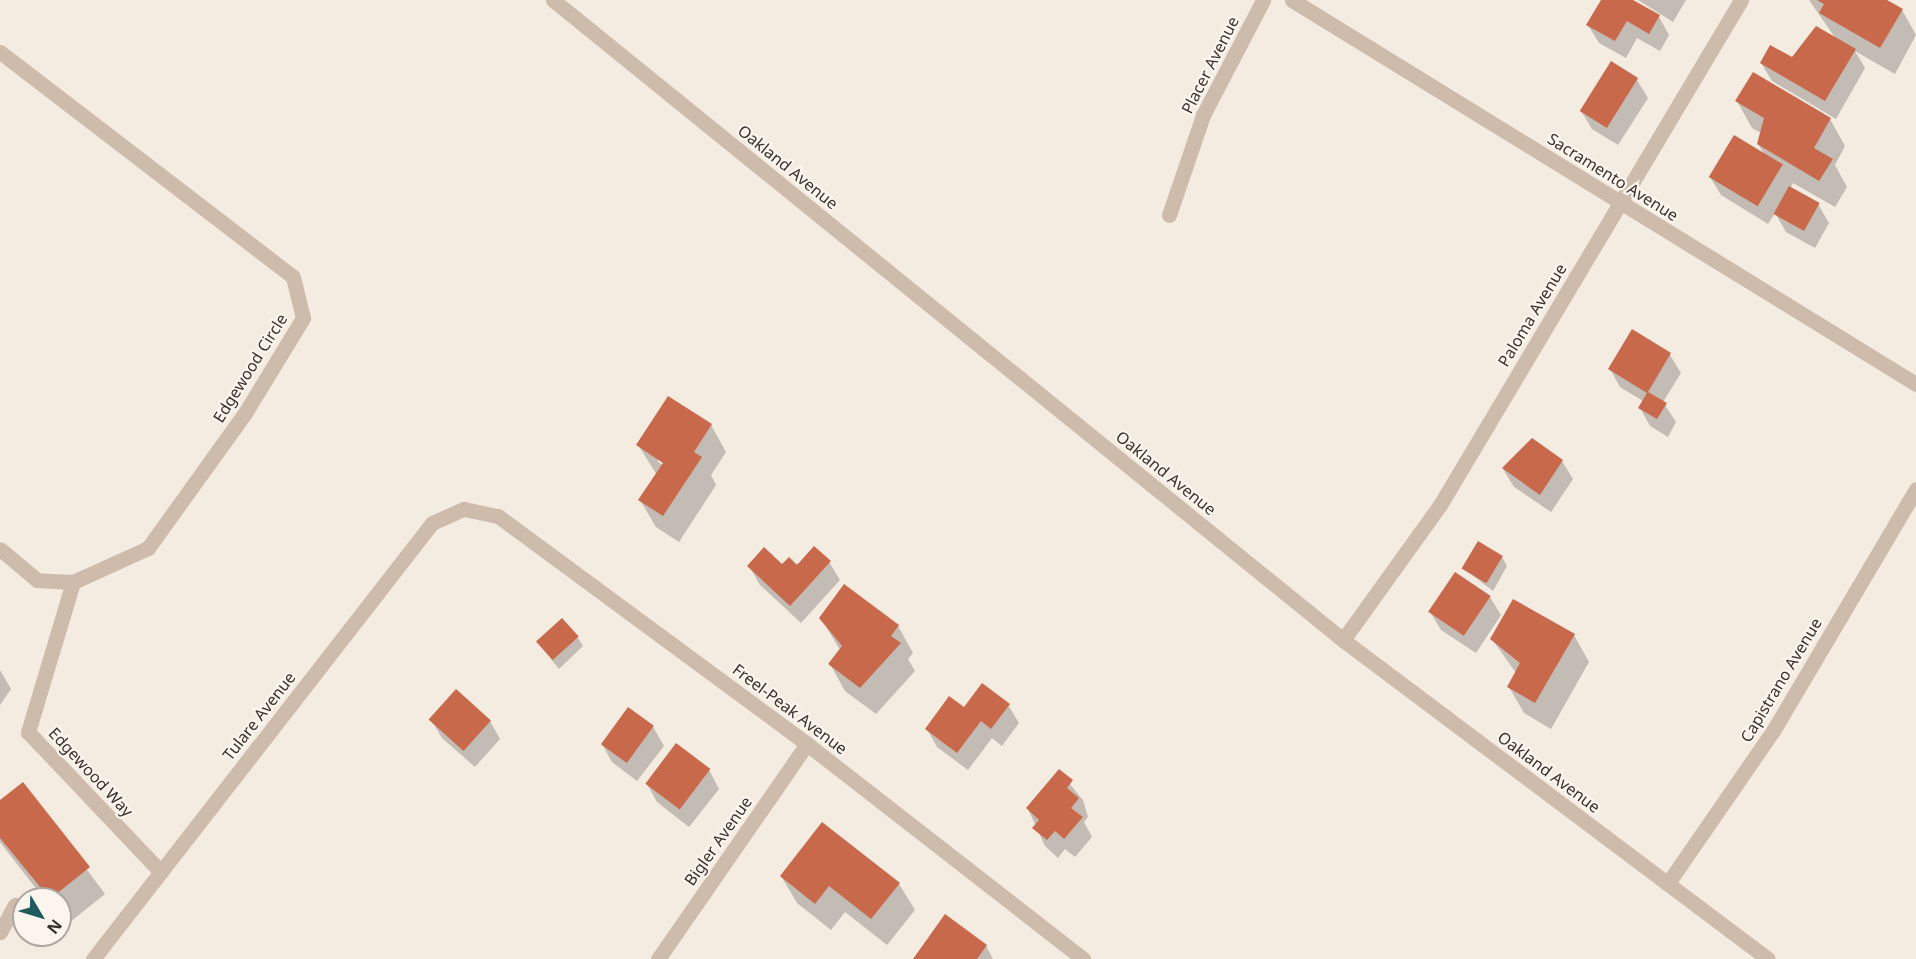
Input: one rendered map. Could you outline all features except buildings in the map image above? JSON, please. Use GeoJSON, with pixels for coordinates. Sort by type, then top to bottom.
{"type":"FeatureCollection","features":[{"type":"Feature","properties":{"kind":"street","name":"Oakland Avenue"},"geometry":{"type":"LineString","coordinates":[[553,0],[1343,640],[1768,959]]}},
{"type":"Feature","properties":{"kind":"street","name":"Placer Avenue"},"geometry":{"type":"LineString","coordinates":[[1169,215],[1203,115],[1263,0]]}},
{"type":"Feature","properties":{"kind":"street","name":"Sacramento Avenue"},"geometry":{"type":"LineString","coordinates":[[1292,0],[1916,384]]}},
{"type":"Feature","properties":{"kind":"street","name":"Paloma Avenue"},"geometry":{"type":"LineString","coordinates":[[1343,640],[1440,505],[1741,0]]}},
{"type":"Feature","properties":{"kind":"street","name":"Edgewood Circle"},"geometry":{"type":"LineString","coordinates":[[0,52],[293,278],[303,318],[245,413],[148,548],[73,582],[37,580],[0,549]]}},
{"type":"Feature","properties":{"kind":"street","name":"Capistrano Avenue"},"geometry":{"type":"LineString","coordinates":[[1668,883],[1773,731],[1916,489]]}},
{"type":"Feature","properties":{"kind":"street","name":"Freel-Peak Avenue"},"geometry":{"type":"LineString","coordinates":[[464,509],[498,516],[807,744],[1083,959]]}},
{"type":"Feature","properties":{"kind":"street","name":"Tulare Avenue"},"geometry":{"type":"LineString","coordinates":[[93,959],[432,523],[464,509]]}},
{"type":"Feature","properties":{"kind":"street","name":"Edgewood Way"},"geometry":{"type":"LineString","coordinates":[[73,582],[28,732],[161,872]]}},
{"type":"Feature","properties":{"kind":"street","name":"Bigler Avenue"},"geometry":{"type":"LineString","coordinates":[[658,959],[807,744]]}},
{"type":"Feature","properties":{"kind":"street"},"geometry":{"type":"LineString","coordinates":[[0,932],[12,910]]}}]}
